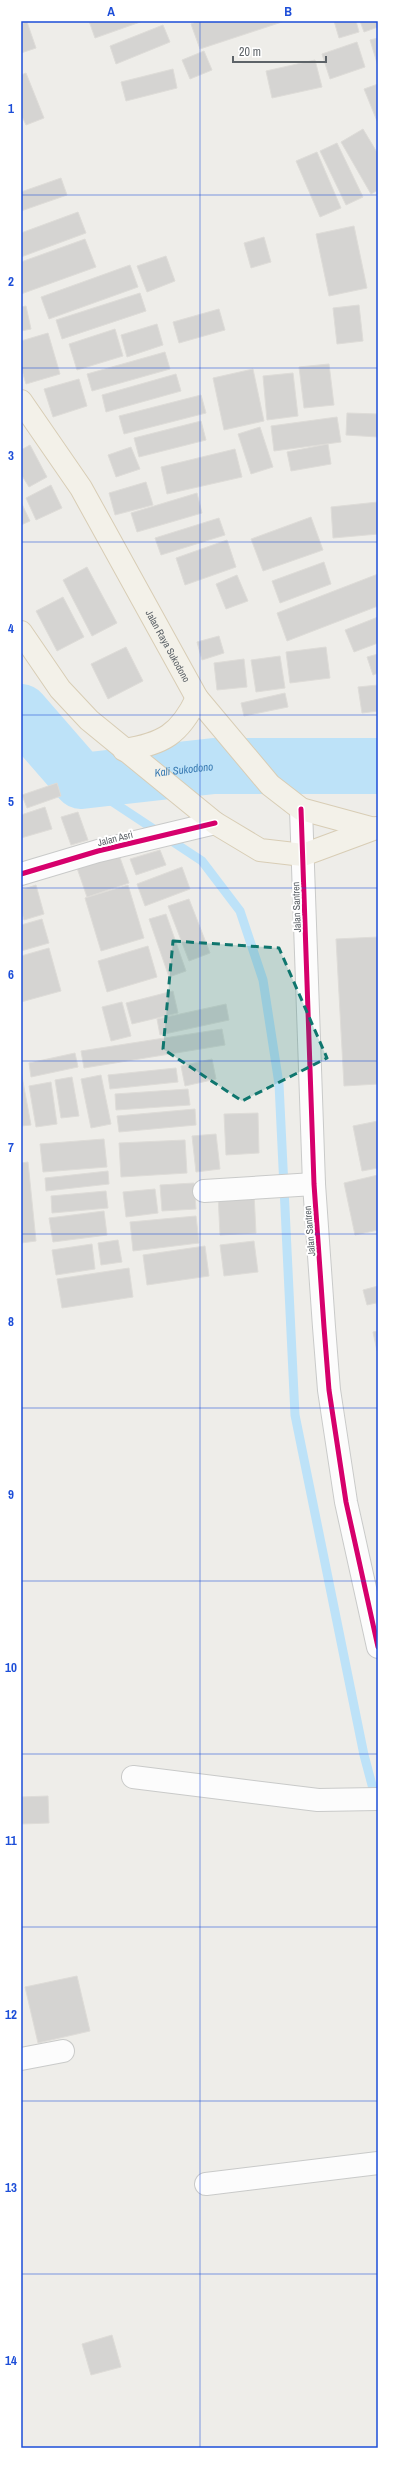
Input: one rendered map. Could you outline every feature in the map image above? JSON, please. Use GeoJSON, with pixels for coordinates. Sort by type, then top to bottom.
{"type":"FeatureCollection","features":[{"type":"Feature","properties":{"kind":"main road","name":"Jalan Raya Sukodono"},"geometry":{"type":"LineString","coordinates":[[21,402],[81,488],[203,705],[270,785],[301,809],[374,828]]}},
{"type":"Feature","properties":{"kind":"main road"},"geometry":{"type":"LineString","coordinates":[[21,632],[60,689],[89,720],[197,809],[215,823],[260,850],[303,856]]}},
{"type":"Feature","properties":{"kind":"main road"},"geometry":{"type":"LineString","coordinates":[[124,750],[150,746],[171,736],[203,705]]}},
{"type":"Feature","properties":{"kind":"main road","name":"Jalan Raya Sukodono"},"geometry":{"type":"LineString","coordinates":[[303,856],[374,828]]}},
{"type":"Feature","properties":{"kind":"street","name":"Jalan Santren"},"geometry":{"type":"LineString","coordinates":[[301,809],[303,856],[306,1185],[329,1390],[346,1502],[378,1647]]}},
{"type":"Feature","properties":{"kind":"street","name":"Jalan Asri"},"geometry":{"type":"LineString","coordinates":[[21,874],[165,834],[215,823]]}},
{"type":"Feature","properties":{"kind":"street"},"geometry":{"type":"LineString","coordinates":[[204,1191],[306,1185]]}},
{"type":"Feature","properties":{"kind":"street"},"geometry":{"type":"LineString","coordinates":[[133,1777],[318,1800],[372,1800]]}},
{"type":"Feature","properties":{"kind":"street"},"geometry":{"type":"LineString","coordinates":[[21,2059],[63,2051]]}},
{"type":"Feature","properties":{"kind":"street"},"geometry":{"type":"LineString","coordinates":[[206,2184],[378,2163]]}},
{"type":"Feature","properties":{"kind":"highlighted area"},"geometry":{"type":"Polygon","coordinates":[[[173,941],[279,948],[327,1058],[242,1101],[163,1049],[173,941]]]}},
{"type":"Feature","properties":{"kind":"building"},"geometry":{"type":"Polygon","coordinates":[[[89,21],[143,21],[95,38],[89,21]]]}},
{"type":"Feature","properties":{"kind":"building"},"geometry":{"type":"Polygon","coordinates":[[[199,21],[285,21],[200,49],[191,24],[199,21]]]}},
{"type":"Feature","properties":{"kind":"building"},"geometry":{"type":"Polygon","coordinates":[[[334,21],[356,21],[359,32],[339,38],[334,21]]]}},
{"type":"Feature","properties":{"kind":"building"},"geometry":{"type":"Polygon","coordinates":[[[360,21],[378,21],[378,27],[364,32],[360,21]]]}},
{"type":"Feature","properties":{"kind":"building"},"geometry":{"type":"Polygon","coordinates":[[[27,22],[36,48],[21,53],[21,24],[27,22]]]}},
{"type":"Feature","properties":{"kind":"building"},"geometry":{"type":"Polygon","coordinates":[[[163,25],[170,42],[116,64],[110,46],[163,25]]]}},
{"type":"Feature","properties":{"kind":"building"},"geometry":{"type":"Polygon","coordinates":[[[378,38],[378,66],[370,40],[378,38]]]}},
{"type":"Feature","properties":{"kind":"building"},"geometry":{"type":"Polygon","coordinates":[[[357,42],[365,67],[330,79],[322,54],[357,42]]]}},
{"type":"Feature","properties":{"kind":"building"},"geometry":{"type":"Polygon","coordinates":[[[204,51],[212,70],[190,79],[182,60],[204,51]]]}},
{"type":"Feature","properties":{"kind":"building"},"geometry":{"type":"Polygon","coordinates":[[[315,60],[322,87],[272,98],[266,71],[315,60]]]}},
{"type":"Feature","properties":{"kind":"building"},"geometry":{"type":"Polygon","coordinates":[[[173,69],[177,88],[126,101],[121,82],[173,69]]]}},
{"type":"Feature","properties":{"kind":"building"},"geometry":{"type":"Polygon","coordinates":[[[26,73],[44,118],[26,125],[21,114],[21,75],[26,73]]]}},
{"type":"Feature","properties":{"kind":"building"},"geometry":{"type":"Polygon","coordinates":[[[378,84],[378,121],[377,121],[364,89],[378,84]]]}},
{"type":"Feature","properties":{"kind":"building"},"geometry":{"type":"Polygon","coordinates":[[[363,129],[378,154],[378,190],[371,194],[341,142],[363,129]]]}},
{"type":"Feature","properties":{"kind":"building"},"geometry":{"type":"Polygon","coordinates":[[[337,143],[363,197],[346,205],[320,151],[337,143]]]}},
{"type":"Feature","properties":{"kind":"building"},"geometry":{"type":"Polygon","coordinates":[[[317,152],[341,208],[320,217],[296,161],[317,152]]]}},
{"type":"Feature","properties":{"kind":"building"},"geometry":{"type":"Polygon","coordinates":[[[61,178],[67,195],[21,211],[21,192],[61,178]]]}},
{"type":"Feature","properties":{"kind":"building"},"geometry":{"type":"Polygon","coordinates":[[[78,212],[86,233],[21,257],[21,233],[78,212]]]}},
{"type":"Feature","properties":{"kind":"building"},"geometry":{"type":"Polygon","coordinates":[[[354,226],[367,288],[329,296],[316,234],[354,226]]]}},
{"type":"Feature","properties":{"kind":"building"},"geometry":{"type":"Polygon","coordinates":[[[264,237],[271,262],[251,268],[244,243],[264,237]]]}},
{"type":"Feature","properties":{"kind":"building"},"geometry":{"type":"Polygon","coordinates":[[[85,239],[96,267],[21,294],[21,262],[85,239]]]}},
{"type":"Feature","properties":{"kind":"building"},"geometry":{"type":"Polygon","coordinates":[[[166,256],[175,281],[147,292],[137,266],[166,256]]]}},
{"type":"Feature","properties":{"kind":"building"},"geometry":{"type":"Polygon","coordinates":[[[130,265],[138,287],[49,319],[41,297],[130,265]]]}},
{"type":"Feature","properties":{"kind":"building"},"geometry":{"type":"Polygon","coordinates":[[[140,293],[146,311],[62,339],[56,320],[140,293]]]}},
{"type":"Feature","properties":{"kind":"building"},"geometry":{"type":"Polygon","coordinates":[[[359,305],[363,341],[337,344],[333,308],[359,305]]]}},
{"type":"Feature","properties":{"kind":"building"},"geometry":{"type":"Polygon","coordinates":[[[26,306],[31,329],[21,331],[21,307],[26,306]]]}},
{"type":"Feature","properties":{"kind":"building"},"geometry":{"type":"Polygon","coordinates":[[[219,309],[225,330],[179,343],[173,322],[219,309]]]}},
{"type":"Feature","properties":{"kind":"building"},"geometry":{"type":"Polygon","coordinates":[[[157,324],[163,345],[127,357],[121,335],[157,324]]]}},
{"type":"Feature","properties":{"kind":"building"},"geometry":{"type":"Polygon","coordinates":[[[115,329],[123,356],[77,370],[69,344],[115,329]]]}},
{"type":"Feature","properties":{"kind":"building"},"geometry":{"type":"Polygon","coordinates":[[[48,333],[60,374],[26,384],[21,367],[21,341],[48,333]]]}},
{"type":"Feature","properties":{"kind":"building"},"geometry":{"type":"Polygon","coordinates":[[[165,352],[170,369],[92,391],[87,374],[165,352]]]}},
{"type":"Feature","properties":{"kind":"building"},"geometry":{"type":"Polygon","coordinates":[[[329,364],[334,405],[304,408],[299,367],[329,364]]]}},
{"type":"Feature","properties":{"kind":"building"},"geometry":{"type":"Polygon","coordinates":[[[253,369],[264,421],[224,430],[213,378],[253,369]]]}},
{"type":"Feature","properties":{"kind":"building"},"geometry":{"type":"Polygon","coordinates":[[[293,373],[298,416],[267,420],[263,376],[293,373]]]}},
{"type":"Feature","properties":{"kind":"building"},"geometry":{"type":"Polygon","coordinates":[[[176,374],[181,391],[106,412],[102,395],[176,374]]]}},
{"type":"Feature","properties":{"kind":"building"},"geometry":{"type":"Polygon","coordinates":[[[79,379],[87,406],[53,417],[44,389],[79,379]]]}},
{"type":"Feature","properties":{"kind":"building"},"geometry":{"type":"Polygon","coordinates":[[[201,395],[206,413],[124,434],[119,416],[201,395]]]}},
{"type":"Feature","properties":{"kind":"building"},"geometry":{"type":"Polygon","coordinates":[[[347,413],[378,414],[378,437],[346,435],[347,413]]]}},
{"type":"Feature","properties":{"kind":"building"},"geometry":{"type":"Polygon","coordinates":[[[337,417],[341,442],[274,451],[271,426],[337,417]]]}},
{"type":"Feature","properties":{"kind":"building"},"geometry":{"type":"Polygon","coordinates":[[[201,421],[206,440],[139,457],[134,438],[201,421]]]}},
{"type":"Feature","properties":{"kind":"building"},"geometry":{"type":"Polygon","coordinates":[[[260,427],[273,467],[251,474],[238,434],[260,427]]]}},
{"type":"Feature","properties":{"kind":"building"},"geometry":{"type":"Polygon","coordinates":[[[328,444],[331,464],[291,471],[287,452],[328,444]]]}},
{"type":"Feature","properties":{"kind":"building"},"geometry":{"type":"Polygon","coordinates":[[[30,445],[47,477],[29,487],[21,474],[21,450],[30,445]]]}},
{"type":"Feature","properties":{"kind":"building"},"geometry":{"type":"Polygon","coordinates":[[[131,447],[140,469],[116,477],[108,455],[131,447]]]}},
{"type":"Feature","properties":{"kind":"building"},"geometry":{"type":"Polygon","coordinates":[[[235,449],[242,477],[167,494],[161,467],[235,449]]]}},
{"type":"Feature","properties":{"kind":"building"},"geometry":{"type":"Polygon","coordinates":[[[146,482],[153,505],[115,515],[109,493],[146,482]]]}},
{"type":"Feature","properties":{"kind":"building"},"geometry":{"type":"Polygon","coordinates":[[[51,485],[62,508],[36,520],[26,498],[51,485]]]}},
{"type":"Feature","properties":{"kind":"building"},"geometry":{"type":"Polygon","coordinates":[[[197,493],[202,513],[137,532],[131,513],[197,493]]]}},
{"type":"Feature","properties":{"kind":"building"},"geometry":{"type":"Polygon","coordinates":[[[21,502],[30,521],[21,525],[21,502]]]}},
{"type":"Feature","properties":{"kind":"building"},"geometry":{"type":"Polygon","coordinates":[[[378,502],[378,534],[333,538],[331,507],[378,502]]]}},
{"type":"Feature","properties":{"kind":"building"},"geometry":{"type":"Polygon","coordinates":[[[311,517],[323,550],[263,571],[251,539],[311,517]]]}},
{"type":"Feature","properties":{"kind":"building"},"geometry":{"type":"Polygon","coordinates":[[[219,518],[225,535],[161,555],[155,538],[219,518]]]}},
{"type":"Feature","properties":{"kind":"building"},"geometry":{"type":"Polygon","coordinates":[[[227,540],[236,567],[185,585],[176,558],[227,540]]]}},
{"type":"Feature","properties":{"kind":"building"},"geometry":{"type":"Polygon","coordinates":[[[324,562],[331,584],[280,603],[272,581],[324,562]]]}},
{"type":"Feature","properties":{"kind":"building"},"geometry":{"type":"Polygon","coordinates":[[[87,567],[117,623],[92,636],[63,580],[87,567]]]}},
{"type":"Feature","properties":{"kind":"building"},"geometry":{"type":"Polygon","coordinates":[[[378,574],[378,606],[287,641],[277,613],[378,574]]]}},
{"type":"Feature","properties":{"kind":"building"},"geometry":{"type":"Polygon","coordinates":[[[237,575],[248,601],[226,609],[216,584],[237,575]]]}},
{"type":"Feature","properties":{"kind":"building"},"geometry":{"type":"Polygon","coordinates":[[[63,597],[84,637],[57,651],[36,611],[63,597]]]}},
{"type":"Feature","properties":{"kind":"building"},"geometry":{"type":"Polygon","coordinates":[[[378,617],[378,643],[354,652],[345,630],[378,617]]]}},
{"type":"Feature","properties":{"kind":"building"},"geometry":{"type":"Polygon","coordinates":[[[219,636],[224,653],[202,660],[197,642],[219,636]]]}},
{"type":"Feature","properties":{"kind":"building"},"geometry":{"type":"Polygon","coordinates":[[[126,647],[143,681],[108,699],[91,664],[126,647]]]}},
{"type":"Feature","properties":{"kind":"building"},"geometry":{"type":"Polygon","coordinates":[[[326,647],[330,678],[290,683],[286,652],[326,647]]]}},
{"type":"Feature","properties":{"kind":"building"},"geometry":{"type":"Polygon","coordinates":[[[378,654],[378,673],[373,675],[367,657],[378,654]]]}},
{"type":"Feature","properties":{"kind":"building"},"geometry":{"type":"Polygon","coordinates":[[[280,656],[285,688],[256,692],[251,660],[280,656]]]}},
{"type":"Feature","properties":{"kind":"building"},"geometry":{"type":"Polygon","coordinates":[[[244,659],[247,687],[217,690],[214,663],[244,659]]]}},
{"type":"Feature","properties":{"kind":"building"},"geometry":{"type":"Polygon","coordinates":[[[378,685],[378,711],[362,713],[358,687],[378,685]]]}},
{"type":"Feature","properties":{"kind":"building"},"geometry":{"type":"Polygon","coordinates":[[[285,693],[288,707],[244,716],[241,703],[285,693]]]}},
{"type":"Feature","properties":{"kind":"building"},"geometry":{"type":"Polygon","coordinates":[[[57,783],[61,796],[27,808],[22,795],[57,783]]]}},
{"type":"Feature","properties":{"kind":"building"},"geometry":{"type":"Polygon","coordinates":[[[45,807],[52,829],[21,838],[21,815],[45,807]]]}},
{"type":"Feature","properties":{"kind":"building"},"geometry":{"type":"Polygon","coordinates":[[[78,812],[88,840],[71,845],[61,817],[78,812]]]}},
{"type":"Feature","properties":{"kind":"building"},"geometry":{"type":"Polygon","coordinates":[[[160,850],[166,865],[136,875],[130,859],[160,850]]]}},
{"type":"Feature","properties":{"kind":"building"},"geometry":{"type":"Polygon","coordinates":[[[118,852],[129,883],[87,897],[76,865],[118,852]]]}},
{"type":"Feature","properties":{"kind":"building"},"geometry":{"type":"Polygon","coordinates":[[[182,867],[190,889],[145,906],[137,884],[182,867]]]}},
{"type":"Feature","properties":{"kind":"building"},"geometry":{"type":"Polygon","coordinates":[[[36,885],[44,914],[24,920],[21,910],[21,890],[36,885]]]}},
{"type":"Feature","properties":{"kind":"building"},"geometry":{"type":"Polygon","coordinates":[[[128,885],[144,938],[101,951],[85,898],[128,885]]]}},
{"type":"Feature","properties":{"kind":"building"},"geometry":{"type":"Polygon","coordinates":[[[189,899],[210,953],[189,961],[168,906],[189,899]]]}},
{"type":"Feature","properties":{"kind":"building"},"geometry":{"type":"Polygon","coordinates":[[[166,914],[186,971],[169,977],[149,919],[166,914]]]}},
{"type":"Feature","properties":{"kind":"building"},"geometry":{"type":"Polygon","coordinates":[[[42,919],[49,943],[21,951],[21,925],[42,919]]]}},
{"type":"Feature","properties":{"kind":"building"},"geometry":{"type":"Polygon","coordinates":[[[378,937],[378,1084],[344,1086],[336,939],[378,937]]]}},
{"type":"Feature","properties":{"kind":"building"},"geometry":{"type":"Polygon","coordinates":[[[148,946],[157,977],[107,992],[98,961],[148,946]]]}},
{"type":"Feature","properties":{"kind":"building"},"geometry":{"type":"Polygon","coordinates":[[[49,948],[61,991],[21,1002],[21,956],[49,948]]]}},
{"type":"Feature","properties":{"kind":"building"},"geometry":{"type":"Polygon","coordinates":[[[173,991],[178,1013],[132,1024],[126,1003],[173,991]]]}},
{"type":"Feature","properties":{"kind":"building"},"geometry":{"type":"Polygon","coordinates":[[[122,1002],[131,1036],[111,1041],[102,1007],[122,1002]]]}},
{"type":"Feature","properties":{"kind":"building"},"geometry":{"type":"Polygon","coordinates":[[[226,1004],[229,1020],[160,1035],[157,1019],[226,1004]]]}},
{"type":"Feature","properties":{"kind":"building"},"geometry":{"type":"Polygon","coordinates":[[[222,1029],[225,1045],[84,1068],[81,1051],[222,1029]]]}},
{"type":"Feature","properties":{"kind":"building"},"geometry":{"type":"Polygon","coordinates":[[[75,1053],[78,1067],[31,1077],[29,1063],[75,1053]]]}},
{"type":"Feature","properties":{"kind":"building"},"geometry":{"type":"Polygon","coordinates":[[[212,1059],[216,1079],[185,1086],[181,1066],[212,1059]]]}},
{"type":"Feature","properties":{"kind":"building"},"geometry":{"type":"Polygon","coordinates":[[[176,1068],[178,1082],[110,1089],[108,1075],[176,1068]]]}},
{"type":"Feature","properties":{"kind":"building"},"geometry":{"type":"Polygon","coordinates":[[[21,1071],[31,1125],[21,1126],[21,1071]]]}},
{"type":"Feature","properties":{"kind":"building"},"geometry":{"type":"Polygon","coordinates":[[[101,1075],[111,1124],[91,1128],[81,1079],[101,1075]]]}},
{"type":"Feature","properties":{"kind":"building"},"geometry":{"type":"Polygon","coordinates":[[[72,1077],[79,1116],[61,1118],[55,1080],[72,1077]]]}},
{"type":"Feature","properties":{"kind":"building"},"geometry":{"type":"Polygon","coordinates":[[[51,1082],[57,1124],[36,1127],[29,1086],[51,1082]]]}},
{"type":"Feature","properties":{"kind":"building"},"geometry":{"type":"Polygon","coordinates":[[[188,1089],[190,1105],[116,1110],[115,1094],[188,1089]]]}},
{"type":"Feature","properties":{"kind":"building"},"geometry":{"type":"Polygon","coordinates":[[[195,1109],[196,1125],[119,1132],[117,1116],[195,1109]]]}},
{"type":"Feature","properties":{"kind":"building"},"geometry":{"type":"Polygon","coordinates":[[[258,1113],[259,1153],[226,1155],[224,1114],[258,1113]]]}},
{"type":"Feature","properties":{"kind":"building"},"geometry":{"type":"Polygon","coordinates":[[[378,1121],[378,1168],[362,1171],[353,1126],[378,1121]]]}},
{"type":"Feature","properties":{"kind":"building"},"geometry":{"type":"Polygon","coordinates":[[[216,1134],[220,1169],[196,1172],[192,1136],[216,1134]]]}},
{"type":"Feature","properties":{"kind":"building"},"geometry":{"type":"Polygon","coordinates":[[[104,1139],[107,1167],[43,1172],[40,1144],[104,1139]]]}},
{"type":"Feature","properties":{"kind":"building"},"geometry":{"type":"Polygon","coordinates":[[[185,1140],[187,1173],[121,1177],[119,1143],[185,1140]]]}},
{"type":"Feature","properties":{"kind":"building"},"geometry":{"type":"Polygon","coordinates":[[[28,1162],[36,1241],[21,1243],[21,1163],[28,1162]]]}},
{"type":"Feature","properties":{"kind":"building"},"geometry":{"type":"Polygon","coordinates":[[[108,1171],[109,1184],[46,1191],[45,1178],[108,1171]]]}},
{"type":"Feature","properties":{"kind":"building"},"geometry":{"type":"Polygon","coordinates":[[[378,1175],[378,1230],[355,1235],[344,1183],[378,1175]]]}},
{"type":"Feature","properties":{"kind":"building"},"geometry":{"type":"Polygon","coordinates":[[[194,1183],[196,1209],[162,1211],[160,1185],[194,1183]]]}},
{"type":"Feature","properties":{"kind":"building"},"geometry":{"type":"Polygon","coordinates":[[[155,1189],[158,1213],[126,1217],[123,1192],[155,1189]]]}},
{"type":"Feature","properties":{"kind":"building"},"geometry":{"type":"Polygon","coordinates":[[[106,1191],[108,1208],[52,1213],[51,1196],[106,1191]]]}},
{"type":"Feature","properties":{"kind":"building"},"geometry":{"type":"Polygon","coordinates":[[[254,1193],[256,1233],[220,1235],[218,1194],[254,1193]]]}},
{"type":"Feature","properties":{"kind":"building"},"geometry":{"type":"Polygon","coordinates":[[[104,1211],[107,1235],[53,1242],[49,1218],[104,1211]]]}},
{"type":"Feature","properties":{"kind":"building"},"geometry":{"type":"Polygon","coordinates":[[[196,1216],[199,1243],[133,1251],[130,1222],[196,1216]]]}},
{"type":"Feature","properties":{"kind":"building"},"geometry":{"type":"Polygon","coordinates":[[[118,1240],[122,1262],[101,1265],[98,1243],[118,1240]]]}},
{"type":"Feature","properties":{"kind":"building"},"geometry":{"type":"Polygon","coordinates":[[[254,1241],[258,1272],[224,1276],[220,1245],[254,1241]]]}},
{"type":"Feature","properties":{"kind":"building"},"geometry":{"type":"Polygon","coordinates":[[[92,1244],[95,1269],[56,1275],[52,1250],[92,1244]]]}},
{"type":"Feature","properties":{"kind":"building"},"geometry":{"type":"Polygon","coordinates":[[[205,1246],[209,1276],[147,1285],[143,1255],[205,1246]]]}},
{"type":"Feature","properties":{"kind":"building"},"geometry":{"type":"Polygon","coordinates":[[[129,1268],[133,1297],[62,1308],[57,1279],[129,1268]]]}},
{"type":"Feature","properties":{"kind":"building"},"geometry":{"type":"Polygon","coordinates":[[[378,1286],[378,1310],[376,1303],[367,1305],[363,1290],[378,1286]]]}},
{"type":"Feature","properties":{"kind":"building"},"geometry":{"type":"Polygon","coordinates":[[[378,1331],[378,1351],[377,1351],[373,1332],[378,1331]]]}},
{"type":"Feature","properties":{"kind":"building"},"geometry":{"type":"Polygon","coordinates":[[[48,1796],[49,1823],[21,1824],[21,1797],[48,1796]]]}},
{"type":"Feature","properties":{"kind":"building"},"geometry":{"type":"Polygon","coordinates":[[[77,1976],[90,2031],[38,2043],[25,1987],[77,1976]]]}},
{"type":"Feature","properties":{"kind":"building"},"geometry":{"type":"Polygon","coordinates":[[[112,2335],[121,2367],[91,2375],[82,2344],[112,2335]]]}},
{"type":"Feature","properties":{"kind":"waterway","name":"Kali Sukodono"},"geometry":{"type":"LineString","coordinates":[[21,712],[81,781],[214,766],[378,766]]}},
{"type":"Feature","properties":{"kind":"waterway"},"geometry":{"type":"LineString","coordinates":[[81,781],[202,861],[240,911],[263,980],[279,1084],[295,1415],[364,1755],[376,1800]]}},
{"type":"Feature","properties":{"kind":"cycle path"},"geometry":{"type":"LineString","coordinates":[[301,809],[314,1184],[329,1390],[346,1502],[378,1647]]}},
{"type":"Feature","properties":{"kind":"cycle path"},"geometry":{"type":"LineString","coordinates":[[21,874],[98,851],[215,823]]}}]}
